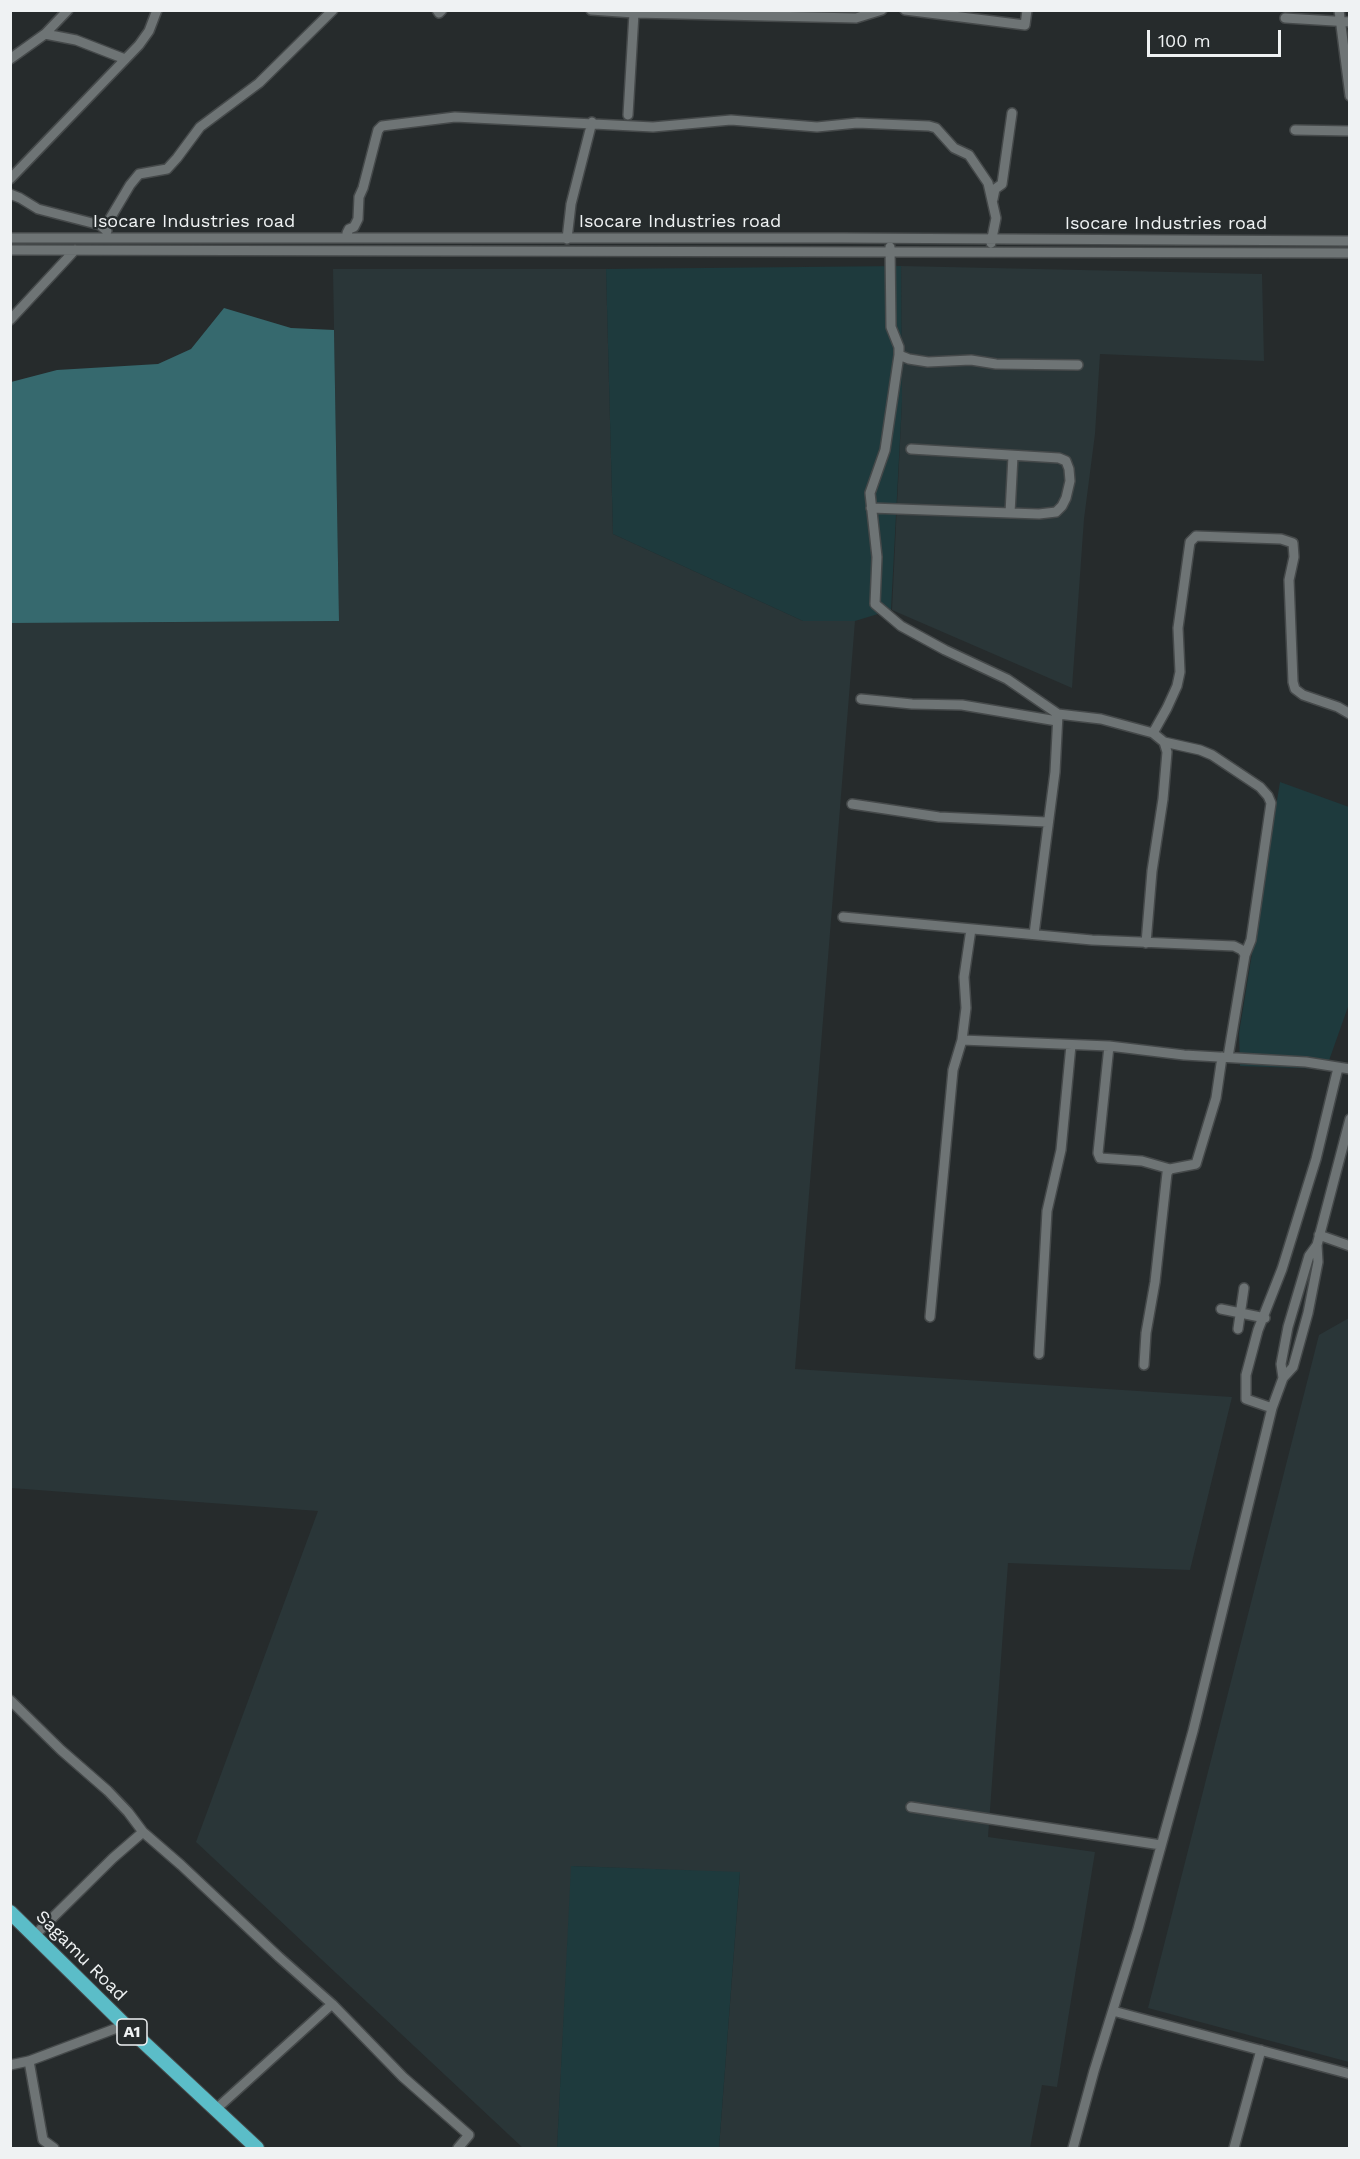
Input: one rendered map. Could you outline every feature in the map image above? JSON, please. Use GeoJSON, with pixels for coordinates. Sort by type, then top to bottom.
{"type":"FeatureCollection","features":[{"type":"Feature","properties":{"kind":"highway","name":"Sagamu Road"},"geometry":{"type":"LineString","coordinates":[[10,1912],[124,2025],[257,2148]]}},
{"type":"Feature","properties":{"kind":"street"},"geometry":{"type":"LineString","coordinates":[[10,59],[45,34],[68,10]]}},
{"type":"Feature","properties":{"kind":"street"},"geometry":{"type":"LineString","coordinates":[[10,179],[125,59],[149,31],[157,10]]}},
{"type":"Feature","properties":{"kind":"street"},"geometry":{"type":"LineString","coordinates":[[105,227],[139,174],[166,169],[200,128],[259,83],[333,10]]}},
{"type":"Feature","properties":{"kind":"street"},"geometry":{"type":"LineString","coordinates":[[437,10],[439,13],[442,10]]}},
{"type":"Feature","properties":{"kind":"street"},"geometry":{"type":"LineString","coordinates":[[591,10],[856,18],[882,10]]}},
{"type":"Feature","properties":{"kind":"street"},"geometry":{"type":"LineString","coordinates":[[905,10],[1025,25],[1027,10]]}},
{"type":"Feature","properties":{"kind":"street"},"geometry":{"type":"LineString","coordinates":[[1339,10],[1345,22],[1350,96]]}},
{"type":"Feature","properties":{"kind":"street"},"geometry":{"type":"LineString","coordinates":[[628,115],[634,13]]}},
{"type":"Feature","properties":{"kind":"street"},"geometry":{"type":"LineString","coordinates":[[1285,18],[1345,22]]}},
{"type":"Feature","properties":{"kind":"street"},"geometry":{"type":"LineString","coordinates":[[45,34],[76,40],[125,59]]}},
{"type":"Feature","properties":{"kind":"street"},"geometry":{"type":"LineString","coordinates":[[993,199],[995,189],[1002,184],[1012,113]]}},
{"type":"Feature","properties":{"kind":"street"},"geometry":{"type":"LineString","coordinates":[[349,238],[347,233],[358,219],[359,196],[378,130],[382,126],[455,117],[663,127],[731,120],[817,127],[857,123],[929,126],[940,131],[954,148],[969,155],[988,183],[996,218],[991,252]]}},
{"type":"Feature","properties":{"kind":"street"},"geometry":{"type":"LineString","coordinates":[[567,239],[571,204],[592,122]]}},
{"type":"Feature","properties":{"kind":"street"},"geometry":{"type":"LineString","coordinates":[[1295,130],[1350,131]]}},
{"type":"Feature","properties":{"kind":"street"},"geometry":{"type":"LineString","coordinates":[[10,194],[38,209],[105,227],[111,238]]}},
{"type":"Feature","properties":{"kind":"street","name":"Isocare Industries road"},"geometry":{"type":"LineString","coordinates":[[10,238],[1350,241]]}},
{"type":"Feature","properties":{"kind":"street"},"geometry":{"type":"LineString","coordinates":[[317,239],[318,251]]}},
{"type":"Feature","properties":{"kind":"street"},"geometry":{"type":"LineString","coordinates":[[890,239],[891,327],[899,347],[899,355],[885,450],[870,493],[877,557],[875,604],[901,626],[1007,679],[1057,718]]}},
{"type":"Feature","properties":{"kind":"street","name":"Isocare Industries road"},"geometry":{"type":"LineString","coordinates":[[10,250],[1350,254]]}},
{"type":"Feature","properties":{"kind":"street"},"geometry":{"type":"LineString","coordinates":[[10,320],[75,250]]}},
{"type":"Feature","properties":{"kind":"street"},"geometry":{"type":"LineString","coordinates":[[899,355],[928,362],[971,360],[996,364],[1078,365]]}},
{"type":"Feature","properties":{"kind":"street"},"geometry":{"type":"LineString","coordinates":[[871,508],[1039,514],[1056,512],[1066,498],[1070,481],[1066,461],[1059,458],[911,449]]}},
{"type":"Feature","properties":{"kind":"street"},"geometry":{"type":"LineString","coordinates":[[1010,513],[1013,456]]}},
{"type":"Feature","properties":{"kind":"street"},"geometry":{"type":"LineString","coordinates":[[1153,733],[1177,686],[1180,672],[1178,628],[1190,542],[1196,536],[1281,539],[1293,543],[1294,557],[1289,580],[1289,627],[1295,689],[1303,695],[1338,707],[1350,714]]}},
{"type":"Feature","properties":{"kind":"street"},"geometry":{"type":"LineString","coordinates":[[861,699],[912,704],[962,705],[1057,718],[1101,719],[1153,733],[1164,742],[1212,755],[1260,787],[1268,796],[1271,803],[1265,854],[1251,940],[1245,956],[1218,1092],[1196,1164],[1170,1169],[1142,1161],[1100,1158],[1098,1153],[1109,1046]]}},
{"type":"Feature","properties":{"kind":"street"},"geometry":{"type":"LineString","coordinates":[[1034,934],[1055,772],[1057,718]]}},
{"type":"Feature","properties":{"kind":"street"},"geometry":{"type":"LineString","coordinates":[[1146,943],[1152,871],[1163,799],[1167,752],[1164,742]]}},
{"type":"Feature","properties":{"kind":"street"},"geometry":{"type":"LineString","coordinates":[[852,804],[939,817],[1047,822]]}},
{"type":"Feature","properties":{"kind":"street"},"geometry":{"type":"LineString","coordinates":[[843,917],[1092,940],[1226,945],[1242,950],[1245,956]]}},
{"type":"Feature","properties":{"kind":"street"},"geometry":{"type":"LineString","coordinates":[[930,1317],[952,1070],[962,1040],[966,1008],[964,977],[971,929]]}},
{"type":"Feature","properties":{"kind":"street"},"geometry":{"type":"LineString","coordinates":[[962,1040],[1109,1046],[1184,1055],[1306,1062],[1350,1069]]}},
{"type":"Feature","properties":{"kind":"street"},"geometry":{"type":"LineString","coordinates":[[1039,1354],[1047,1211],[1061,1150],[1071,1045]]}},
{"type":"Feature","properties":{"kind":"street"},"geometry":{"type":"LineString","coordinates":[[1272,1408],[1246,1399],[1246,1375],[1258,1330],[1282,1269],[1316,1159],[1338,1068]]}},
{"type":"Feature","properties":{"kind":"street"},"geometry":{"type":"LineString","coordinates":[[1283,1378],[1281,1364],[1288,1327],[1310,1256],[1318,1240],[1350,1119]]}},
{"type":"Feature","properties":{"kind":"street"},"geometry":{"type":"LineString","coordinates":[[1144,1365],[1146,1333],[1155,1282],[1167,1173],[1170,1169]]}},
{"type":"Feature","properties":{"kind":"street"},"geometry":{"type":"LineString","coordinates":[[1318,1240],[1350,1246]]}},
{"type":"Feature","properties":{"kind":"street"},"geometry":{"type":"LineString","coordinates":[[1073,2148],[1192,1731],[1272,1408],[1283,1378],[1293,1367],[1308,1312],[1318,1262],[1318,1240]]}},
{"type":"Feature","properties":{"kind":"street"},"geometry":{"type":"LineString","coordinates":[[1238,1329],[1244,1288]]}},
{"type":"Feature","properties":{"kind":"street"},"geometry":{"type":"LineString","coordinates":[[1221,1309],[1264,1318]]}},
{"type":"Feature","properties":{"kind":"street"},"geometry":{"type":"LineString","coordinates":[[10,1700],[61,1750],[108,1791],[143,1832],[170,1854],[332,2004],[403,2077],[469,2135],[458,2148]]}},
{"type":"Feature","properties":{"kind":"street"},"geometry":{"type":"LineString","coordinates":[[911,1807],[1161,1845]]}},
{"type":"Feature","properties":{"kind":"street"},"geometry":{"type":"LineString","coordinates":[[34,1936],[143,1832]]}},
{"type":"Feature","properties":{"kind":"street"},"geometry":{"type":"LineString","coordinates":[[215,2110],[332,2004]]}},
{"type":"Feature","properties":{"kind":"street"},"geometry":{"type":"LineString","coordinates":[[1113,2011],[1350,2074]]}},
{"type":"Feature","properties":{"kind":"street"},"geometry":{"type":"LineString","coordinates":[[10,2065],[30,2061],[124,2025]]}},
{"type":"Feature","properties":{"kind":"street"},"geometry":{"type":"LineString","coordinates":[[1234,2148],[1261,2050]]}},
{"type":"Feature","properties":{"kind":"street"},"geometry":{"type":"LineString","coordinates":[[30,2061],[42,2144],[54,2148]]}},
{"type":"Feature","properties":{"kind":"shaded area"},"geometry":{"type":"Polygon","coordinates":[[[901,266],[1262,274],[1264,361],[1100,354],[1095,434],[1084,519],[1072,688],[892,610],[902,401],[901,266]]]}},
{"type":"Feature","properties":{"kind":"shaded area"},"geometry":{"type":"Polygon","coordinates":[[[901,266],[902,401],[891,610],[855,621],[803,621],[613,534],[606,269],[901,266]]]}},
{"type":"Feature","properties":{"kind":"shaded area"},"geometry":{"type":"Polygon","coordinates":[[[333,269],[606,269],[613,534],[803,621],[855,621],[795,1369],[1232,1397],[1190,1570],[1008,1563],[988,1837],[1095,1852],[1057,2087],[1042,2085],[1030,2148],[719,2148],[740,1873],[572,1866],[557,2148],[523,2148],[196,1842],[318,1511],[11,1488],[10,623],[339,621],[333,269]]]}},
{"type":"Feature","properties":{"kind":"shaded area"},"geometry":{"type":"Polygon","coordinates":[[[224,308],[291,328],[334,330],[339,621],[11,623],[11,382],[57,370],[158,364],[191,349],[224,308]]]}},
{"type":"Feature","properties":{"kind":"shaded area"},"geometry":{"type":"Polygon","coordinates":[[[1280,782],[1349,807],[1349,1004],[1326,1069],[1240,1066],[1239,1033],[1280,782]]]}},
{"type":"Feature","properties":{"kind":"shaded area"},"geometry":{"type":"Polygon","coordinates":[[[1349,1318],[1349,2062],[1148,2008],[1319,1335],[1349,1318]]]}},
{"type":"Feature","properties":{"kind":"shaded area"},"geometry":{"type":"Polygon","coordinates":[[[571,1866],[740,1872],[719,2148],[557,2148],[571,1866]]]}}]}
